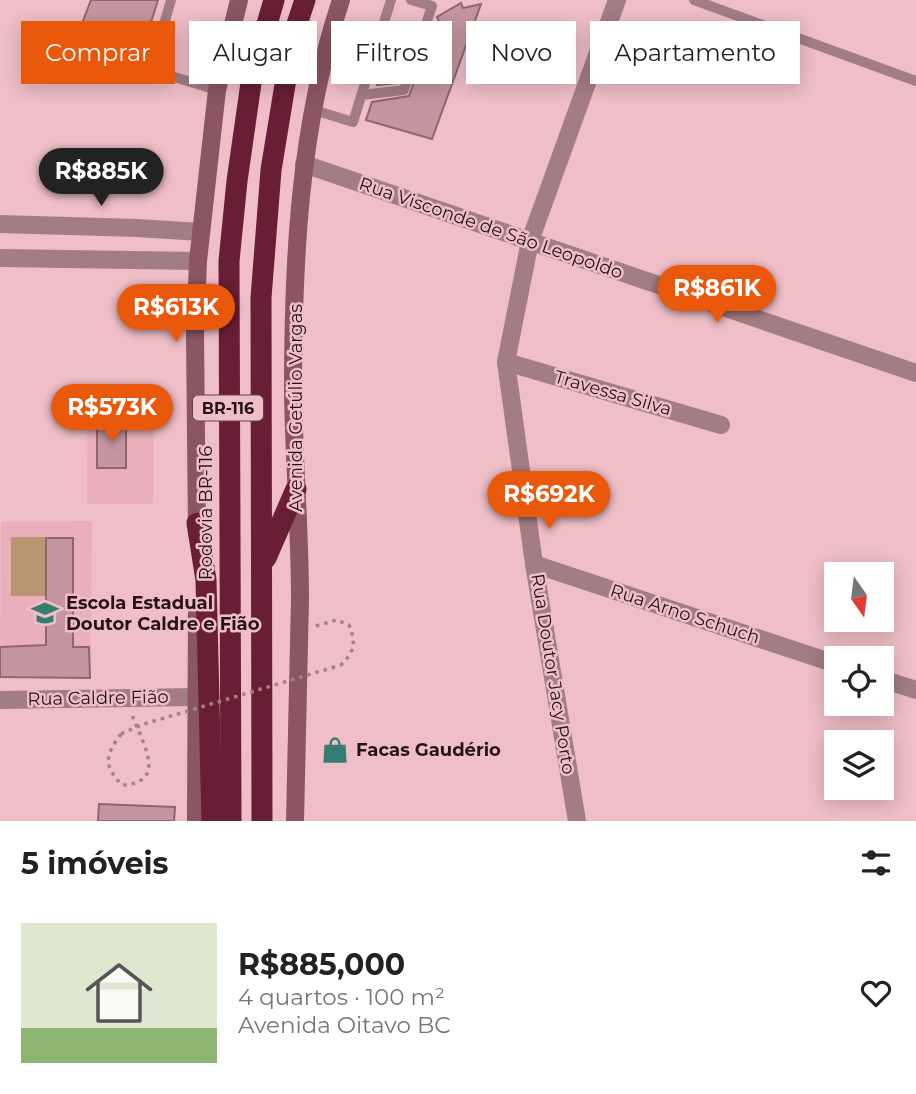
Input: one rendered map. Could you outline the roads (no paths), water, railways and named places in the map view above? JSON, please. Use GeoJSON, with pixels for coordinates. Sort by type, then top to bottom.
{"type":"FeatureCollection","features":[{"type":"Feature","properties":{"kind":"highway","name":"Rodovia BR-116"},"geometry":{"type":"LineString","coordinates":[[231,821],[229,261],[252,75],[274,0]]}},
{"type":"Feature","properties":{"kind":"highway","name":"BR-116"},"geometry":{"type":"LineString","coordinates":[[262,821],[261,298],[271,170],[293,36],[305,0]]}},
{"type":"Feature","properties":{"kind":"highway","name":"BR-116"},"geometry":{"type":"LineString","coordinates":[[262,567],[296,489]]}},
{"type":"Feature","properties":{"kind":"highway"},"geometry":{"type":"LineString","coordinates":[[197,523],[206,580],[212,821]]}},
{"type":"Feature","properties":{"kind":"main road"},"geometry":{"type":"LineString","coordinates":[[196,821],[195,335],[198,261],[217,90],[239,0]]}},
{"type":"Feature","properties":{"kind":"main road","name":"Avenida Getúlio Vargas"},"geometry":{"type":"LineString","coordinates":[[334,21],[341,0]]}},
{"type":"Feature","properties":{"kind":"main road","name":"Avenida Getúlio Vargas"},"geometry":{"type":"LineString","coordinates":[[295,821],[300,598],[293,392],[296,257],[304,164],[331,30]]}},
{"type":"Feature","properties":{"kind":"street","name":"Rua Doutor Jacy Porto"},"geometry":{"type":"LineString","coordinates":[[577,821],[534,564],[506,362],[530,242],[617,0]]}},
{"type":"Feature","properties":{"kind":"street","name":"Rua Visconde de São Leopoldo"},"geometry":{"type":"LineString","coordinates":[[304,164],[916,373]]}},
{"type":"Feature","properties":{"kind":"street"},"geometry":{"type":"LineString","coordinates":[[0,225],[201,232]]}},
{"type":"Feature","properties":{"kind":"street"},"geometry":{"type":"LineString","coordinates":[[134,260],[137,228]]}},
{"type":"Feature","properties":{"kind":"street"},"geometry":{"type":"LineString","coordinates":[[0,258],[198,261]]}},
{"type":"Feature","properties":{"kind":"street","name":"Travessa Silva"},"geometry":{"type":"LineString","coordinates":[[506,362],[721,425]]}},
{"type":"Feature","properties":{"kind":"street","name":"Rua Arno Schuch"},"geometry":{"type":"LineString","coordinates":[[534,564],[824,660]]}},
{"type":"Feature","properties":{"kind":"street"},"geometry":{"type":"LineString","coordinates":[[894,683],[916,690]]}},
{"type":"Feature","properties":{"kind":"street","name":"Rua Caldre Fião"},"geometry":{"type":"LineString","coordinates":[[0,700],[197,697]]}},
{"type":"Feature","properties":{"kind":"lane"},"geometry":{"type":"LineString","coordinates":[[171,0],[151,70],[217,90]]}},
{"type":"Feature","properties":{"kind":"lane"},"geometry":{"type":"LineString","coordinates":[[385,21],[391,0]]}},
{"type":"Feature","properties":{"kind":"lane"},"geometry":{"type":"LineString","coordinates":[[362,95],[404,90],[432,6],[411,0]]}},
{"type":"Feature","properties":{"kind":"lane"},"geometry":{"type":"LineString","coordinates":[[694,0],[916,81]]}},
{"type":"Feature","properties":{"kind":"lane"},"geometry":{"type":"LineString","coordinates":[[314,110],[353,122],[365,84]]}},
{"type":"Feature","properties":{"kind":"place","name":"Escola Estadual Doutor Caldre e Fião"},"geometry":{"type":"Point","coordinates":[45,613]}},
{"type":"Feature","properties":{"kind":"place","name":"Facas Gaudério"},"geometry":{"type":"Point","coordinates":[335,750]}}]}
